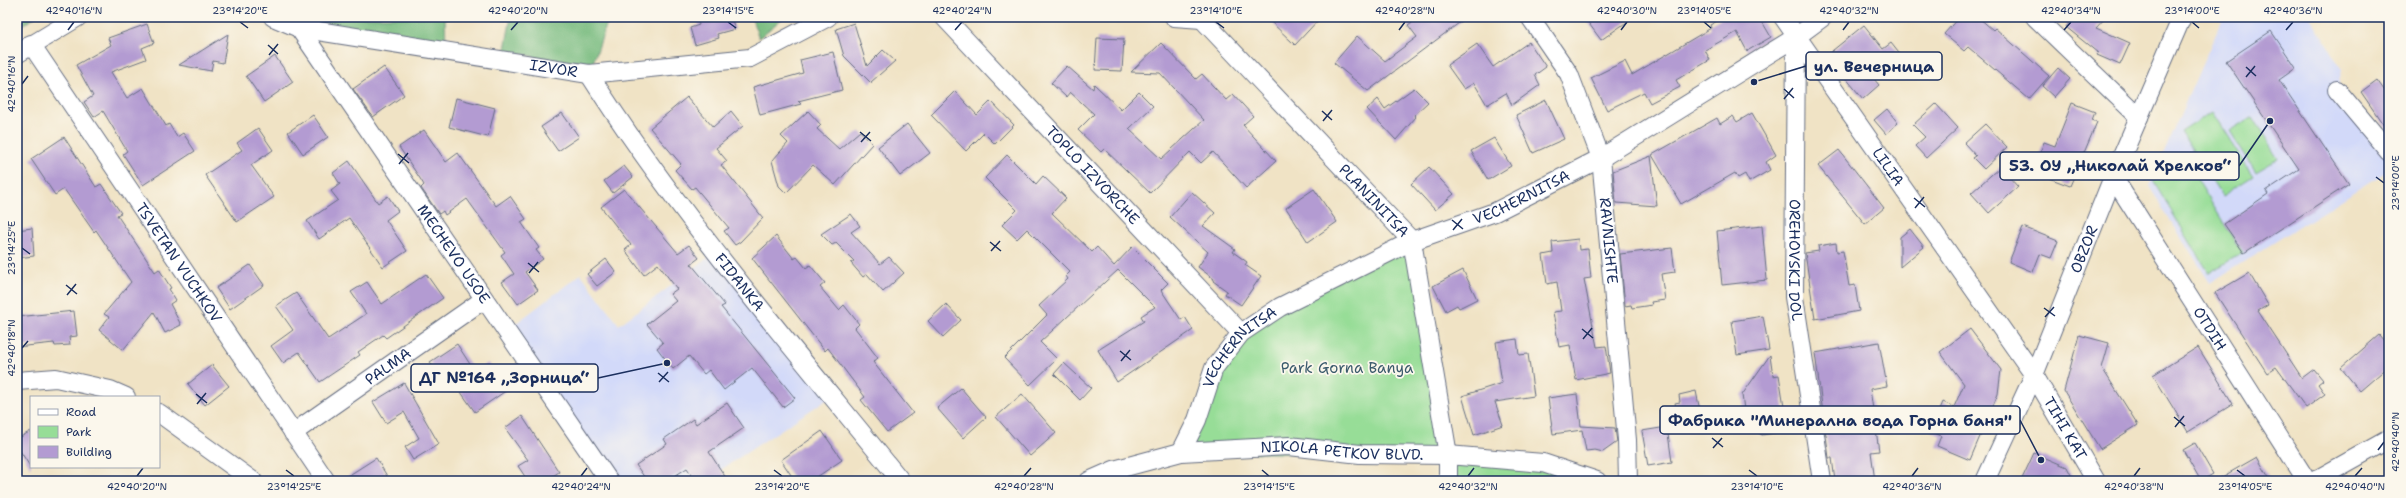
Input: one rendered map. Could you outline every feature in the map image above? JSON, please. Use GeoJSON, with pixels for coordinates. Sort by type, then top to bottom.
{"type":"FeatureCollection","features":[{"type":"Feature","properties":{"kind":"street"},"geometry":{"type":"LineString","coordinates":[[24,49],[78,17]]}},
{"type":"Feature","properties":{"kind":"street","name":"IZVOR"},"geometry":{"type":"LineString","coordinates":[[273,17],[299,28],[589,74],[750,58],[828,17]]}},
{"type":"Feature","properties":{"kind":"street","name":"TOPLO IZVORCHE"},"geometry":{"type":"LineString","coordinates":[[944,17],[1241,333]]}},
{"type":"Feature","properties":{"kind":"street"},"geometry":{"type":"LineString","coordinates":[[1174,17],[1203,18]]}},
{"type":"Feature","properties":{"kind":"street","name":"RAVNISHTE"},"geometry":{"type":"LineString","coordinates":[[1530,17],[1569,74],[1601,158],[1627,440],[1628,481]]}},
{"type":"Feature","properties":{"kind":"street","name":"LILIA"},"geometry":{"type":"LineString","coordinates":[[1783,17],[2034,375]]}},
{"type":"Feature","properties":{"kind":"street","name":"VECHERNITSA"},"geometry":{"type":"LineString","coordinates":[[1181,452],[1197,420],[1214,368],[1241,333],[1280,307],[1412,241],[1495,212],[1601,158],[1796,37],[1823,17]]}},
{"type":"Feature","properties":{"kind":"street"},"geometry":{"type":"LineString","coordinates":[[2035,17],[2139,117]]}},
{"type":"Feature","properties":{"kind":"street","name":"OBZOR"},"geometry":{"type":"LineString","coordinates":[[1985,481],[2034,375],[2113,177],[2182,17]]}},
{"type":"Feature","properties":{"kind":"street","name":"PLANINITSA"},"geometry":{"type":"LineString","coordinates":[[1203,18],[1412,241],[1448,455],[1448,481]]}},
{"type":"Feature","properties":{"kind":"street","name":"MECHEVO USOE"},"geometry":{"type":"LineString","coordinates":[[299,28],[483,300],[609,481]]}},
{"type":"Feature","properties":{"kind":"street","name":"OREHOVSKI DOL"},"geometry":{"type":"LineString","coordinates":[[1796,37],[1794,297],[1822,481]]}},
{"type":"Feature","properties":{"kind":"street","name":"TSVETAN VUCHKOV"},"geometry":{"type":"LineString","coordinates":[[24,49],[326,481]]}},
{"type":"Feature","properties":{"kind":"street","name":"FIDANKA"},"geometry":{"type":"LineString","coordinates":[[589,74],[621,124],[717,252],[901,481]]}},
{"type":"Feature","properties":{"kind":"street"},"geometry":{"type":"LineString","coordinates":[[2336,90],[2389,152]]}},
{"type":"Feature","properties":{"kind":"street","name":"OTDIH"},"geometry":{"type":"LineString","coordinates":[[2113,177],[2307,481]]}},
{"type":"Feature","properties":{"kind":"street","name":"PALMA"},"geometry":{"type":"LineString","coordinates":[[292,433],[483,300]]}},
{"type":"Feature","properties":{"kind":"street","name":"TIHI KAT"},"geometry":{"type":"LineString","coordinates":[[2034,375],[2096,481]]}},
{"type":"Feature","properties":{"kind":"street"},"geometry":{"type":"LineString","coordinates":[[17,381],[56,378],[110,390],[124,396]]}},
{"type":"Feature","properties":{"kind":"street"},"geometry":{"type":"LineString","coordinates":[[160,414],[253,481]]}},
{"type":"Feature","properties":{"kind":"street"},"geometry":{"type":"LineString","coordinates":[[2314,481],[2389,440]]}},
{"type":"Feature","properties":{"kind":"street","name":"NIKOLA PETKOV BLVD."},"geometry":{"type":"LineString","coordinates":[[1089,481],[1114,470],[1181,452],[1289,446],[1360,454],[1448,455],[1543,463],[1596,481]]}},
{"type":"Feature","properties":{"kind":"shaded area"},"geometry":{"type":"Polygon","coordinates":[[[2223,17],[2310,17],[2342,70],[2337,90],[2389,152],[2389,170],[2210,283],[2149,186],[2223,17]]]}},
{"type":"Feature","properties":{"kind":"shaded area"},"geometry":{"type":"Polygon","coordinates":[[[717,251],[832,396],[704,481],[609,481],[506,331],[581,274],[619,325],[717,251]]]}},
{"type":"Feature","properties":{"kind":"green space"},"geometry":{"type":"Polygon","coordinates":[[[17,17],[35,17],[17,29],[17,17]]]}},
{"type":"Feature","properties":{"kind":"green space"},"geometry":{"type":"Polygon","coordinates":[[[291,17],[445,17],[446,44],[313,24],[291,17]]]}},
{"type":"Feature","properties":{"kind":"green space"},"geometry":{"type":"Polygon","coordinates":[[[511,17],[609,17],[593,63],[546,60],[505,49],[511,17]]]}},
{"type":"Feature","properties":{"kind":"green space"},"geometry":{"type":"Polygon","coordinates":[[[751,17],[784,17],[759,38],[751,17]]]}},
{"type":"Feature","properties":{"kind":"green space"},"geometry":{"type":"Polygon","coordinates":[[[2212,112],[2253,176],[2222,196],[2181,132],[2212,112]]]}},
{"type":"Feature","properties":{"kind":"green space"},"geometry":{"type":"Polygon","coordinates":[[[2252,117],[2278,159],[2256,172],[2230,131],[2252,117]]]}},
{"type":"Feature","properties":{"kind":"green space"},"geometry":{"type":"Polygon","coordinates":[[[2186,161],[2242,253],[2209,273],[2153,181],[2186,161]]]}},
{"type":"Feature","properties":{"kind":"green space","name":"Park Gorna Banya"},"geometry":{"type":"Polygon","coordinates":[[[1412,241],[1448,455],[1181,452],[1241,333],[1412,241]]]}},
{"type":"Feature","properties":{"kind":"green space"},"geometry":{"type":"Polygon","coordinates":[[[1448,455],[1543,463],[1586,481],[1448,481],[1448,455]]]}},
{"type":"Feature","properties":{"kind":"building"},"geometry":{"type":"Polygon","coordinates":[[[697,17],[731,17],[735,29],[717,34],[719,38],[695,45],[690,28],[699,25],[697,17]]]}},
{"type":"Feature","properties":{"kind":"building"},"geometry":{"type":"Polygon","coordinates":[[[1266,17],[1321,17],[1295,45],[1266,17]]]}},
{"type":"Feature","properties":{"kind":"building"},"geometry":{"type":"Polygon","coordinates":[[[1419,17],[1467,17],[1368,91],[1334,63],[1357,36],[1385,61],[1417,37],[1408,25],[1419,17]]]}},
{"type":"Feature","properties":{"kind":"building"},"geometry":{"type":"Polygon","coordinates":[[[1584,17],[1634,17],[1601,40],[1584,17]]]}},
{"type":"Feature","properties":{"kind":"building"},"geometry":{"type":"Polygon","coordinates":[[[1724,17],[1762,17],[1760,18],[1771,37],[1747,51],[1737,32],[1705,50],[1710,60],[1676,80],[1680,87],[1650,103],[1644,92],[1607,110],[1591,78],[1625,61],[1632,75],[1711,28],[1710,25],[1724,17]]]}},
{"type":"Feature","properties":{"kind":"building"},"geometry":{"type":"Polygon","coordinates":[[[1959,17],[1978,17],[1993,30],[1995,28],[2049,76],[2029,99],[1968,47],[1964,51],[1944,34],[1959,17]]]}},
{"type":"Feature","properties":{"kind":"building"},"geometry":{"type":"Polygon","coordinates":[[[2074,17],[2106,17],[2096,28],[2130,43],[2120,65],[2097,55],[2098,53],[2066,27],[2074,17]]]}},
{"type":"Feature","properties":{"kind":"building"},"geometry":{"type":"Polygon","coordinates":[[[854,23],[867,66],[883,50],[895,61],[871,82],[872,84],[844,56],[836,29],[854,23]]]}},
{"type":"Feature","properties":{"kind":"building"},"geometry":{"type":"Polygon","coordinates":[[[147,24],[154,43],[142,48],[146,59],[111,72],[127,98],[143,88],[166,126],[169,124],[177,137],[183,133],[195,151],[143,185],[123,154],[127,151],[103,111],[94,117],[84,102],[93,96],[76,65],[111,45],[108,38],[147,24]]]}},
{"type":"Feature","properties":{"kind":"building"},"geometry":{"type":"Polygon","coordinates":[[[1864,25],[1883,49],[1891,43],[1902,57],[1874,79],[1879,85],[1863,99],[1827,55],[1864,25]]]}},
{"type":"Feature","properties":{"kind":"building"},"geometry":{"type":"Polygon","coordinates":[[[2271,31],[2296,68],[2279,80],[2349,184],[2244,253],[2224,224],[2268,194],[2266,191],[2299,169],[2226,61],[2271,31]]]}},
{"type":"Feature","properties":{"kind":"building"},"geometry":{"type":"Polygon","coordinates":[[[228,34],[223,63],[213,61],[211,71],[179,65],[228,34]]]}},
{"type":"Feature","properties":{"kind":"building"},"geometry":{"type":"Polygon","coordinates":[[[1097,38],[1124,39],[1122,71],[1095,70],[1097,38]]]}},
{"type":"Feature","properties":{"kind":"building"},"geometry":{"type":"Polygon","coordinates":[[[1529,42],[1546,67],[1535,75],[1540,85],[1512,105],[1506,93],[1487,105],[1474,83],[1464,89],[1447,65],[1477,44],[1493,67],[1529,42]]]}},
{"type":"Feature","properties":{"kind":"building"},"geometry":{"type":"Polygon","coordinates":[[[1161,43],[1196,79],[1202,74],[1226,100],[1233,94],[1253,116],[1243,125],[1276,161],[1246,188],[1213,152],[1201,163],[1190,152],[1150,193],[1104,149],[1101,152],[1078,130],[1094,114],[1070,92],[1066,97],[1051,83],[1067,66],[1093,89],[1094,84],[1121,110],[1139,92],[1153,106],[1129,129],[1161,159],[1204,120],[1160,73],[1131,72],[1161,43]]]}},
{"type":"Feature","properties":{"kind":"building"},"geometry":{"type":"Polygon","coordinates":[[[833,52],[842,90],[798,101],[801,104],[760,115],[753,87],[803,73],[800,60],[833,52]]]}},
{"type":"Feature","properties":{"kind":"building"},"geometry":{"type":"Polygon","coordinates":[[[275,56],[293,82],[264,102],[246,76],[275,56]]]}},
{"type":"Feature","properties":{"kind":"building"},"geometry":{"type":"Polygon","coordinates":[[[384,67],[404,95],[373,117],[353,89],[384,67]]]}},
{"type":"Feature","properties":{"kind":"building"},"geometry":{"type":"Polygon","coordinates":[[[2058,68],[2070,79],[2054,97],[2042,86],[2058,68]]]}},
{"type":"Feature","properties":{"kind":"building"},"geometry":{"type":"Polygon","coordinates":[[[2377,80],[2389,97],[2389,133],[2361,92],[2377,80]]]}},
{"type":"Feature","properties":{"kind":"building"},"geometry":{"type":"Polygon","coordinates":[[[1414,88],[1428,102],[1414,115],[1416,117],[1396,140],[1367,109],[1378,99],[1385,109],[1414,88]]]}},
{"type":"Feature","properties":{"kind":"building"},"geometry":{"type":"Polygon","coordinates":[[[955,91],[977,115],[991,101],[1014,125],[995,144],[984,133],[966,151],[931,115],[955,91]]]}},
{"type":"Feature","properties":{"kind":"building"},"geometry":{"type":"Polygon","coordinates":[[[687,97],[713,127],[731,111],[743,126],[716,148],[727,161],[721,165],[763,218],[740,242],[735,245],[724,231],[729,228],[695,187],[692,189],[675,170],[681,164],[650,128],[687,97]]]}},
{"type":"Feature","properties":{"kind":"building"},"geometry":{"type":"Polygon","coordinates":[[[456,98],[495,108],[488,137],[449,127],[456,98]]]}},
{"type":"Feature","properties":{"kind":"building"},"geometry":{"type":"Polygon","coordinates":[[[1546,100],[1564,139],[1533,153],[1516,115],[1546,100]]]}},
{"type":"Feature","properties":{"kind":"building"},"geometry":{"type":"Polygon","coordinates":[[[2072,103],[2095,112],[2092,120],[2097,122],[2070,186],[2033,172],[2044,142],[2055,146],[2072,103]]]}},
{"type":"Feature","properties":{"kind":"building"},"geometry":{"type":"Polygon","coordinates":[[[1936,104],[1958,128],[1926,158],[1915,146],[1925,137],[1913,125],[1936,104]]]}},
{"type":"Feature","properties":{"kind":"building"},"geometry":{"type":"Polygon","coordinates":[[[1887,109],[1898,123],[1886,134],[1874,120],[1887,109]]]}},
{"type":"Feature","properties":{"kind":"building"},"geometry":{"type":"Polygon","coordinates":[[[808,111],[821,125],[817,129],[839,149],[860,131],[872,144],[835,185],[813,165],[786,193],[779,186],[772,161],[788,143],[781,136],[808,111]]]}},
{"type":"Feature","properties":{"kind":"building"},"geometry":{"type":"Polygon","coordinates":[[[562,113],[579,137],[558,151],[541,127],[562,113]]]}},
{"type":"Feature","properties":{"kind":"building"},"geometry":{"type":"Polygon","coordinates":[[[1752,113],[1776,155],[1766,162],[1770,170],[1749,182],[1745,174],[1738,178],[1735,173],[1681,204],[1652,155],[1717,118],[1720,124],[1733,116],[1737,122],[1752,113]]]}},
{"type":"Feature","properties":{"kind":"building"},"geometry":{"type":"Polygon","coordinates":[[[313,115],[328,137],[303,154],[288,132],[313,115]]]}},
{"type":"Feature","properties":{"kind":"building"},"geometry":{"type":"Polygon","coordinates":[[[907,124],[930,153],[900,176],[878,147],[907,124]]]}},
{"type":"Feature","properties":{"kind":"building"},"geometry":{"type":"Polygon","coordinates":[[[1985,124],[2007,147],[1984,169],[1973,158],[1976,156],[1964,143],[1985,124]]]}},
{"type":"Feature","properties":{"kind":"building"},"geometry":{"type":"Polygon","coordinates":[[[258,128],[273,150],[251,165],[274,197],[237,222],[205,175],[242,150],[237,143],[258,128]]]}},
{"type":"Feature","properties":{"kind":"building"},"geometry":{"type":"Polygon","coordinates":[[[424,130],[446,162],[458,153],[496,206],[510,196],[526,219],[521,222],[539,248],[536,250],[543,259],[525,272],[538,290],[518,304],[502,282],[514,274],[501,255],[505,252],[467,199],[445,215],[443,211],[439,214],[421,188],[424,185],[399,147],[424,130]]]}},
{"type":"Feature","properties":{"kind":"building"},"geometry":{"type":"Polygon","coordinates":[[[64,137],[96,187],[101,184],[121,213],[117,215],[155,272],[159,269],[171,288],[169,289],[176,300],[170,304],[181,325],[165,333],[154,312],[123,350],[99,330],[109,317],[104,314],[131,282],[96,230],[94,232],[64,189],[55,195],[31,159],[64,137]]]}},
{"type":"Feature","properties":{"kind":"building"},"geometry":{"type":"Polygon","coordinates":[[[1494,138],[1511,166],[1488,180],[1471,151],[1494,138]]]}},
{"type":"Feature","properties":{"kind":"building"},"geometry":{"type":"Polygon","coordinates":[[[1839,150],[1884,208],[1865,224],[1818,166],[1839,150]]]}},
{"type":"Feature","properties":{"kind":"building"},"geometry":{"type":"Polygon","coordinates":[[[1007,155],[1036,184],[1043,176],[1066,198],[1052,213],[1092,252],[1097,247],[1114,266],[1132,247],[1168,283],[1161,290],[1181,320],[1185,317],[1193,330],[1117,382],[1098,350],[1144,321],[1141,316],[1155,307],[1118,270],[1040,342],[1057,359],[1030,385],[1004,358],[1047,315],[1039,306],[1068,279],[1066,276],[1070,272],[1027,229],[1017,239],[1002,225],[1017,210],[985,178],[1007,155]]]}},
{"type":"Feature","properties":{"kind":"building"},"geometry":{"type":"Polygon","coordinates":[[[1651,156],[1657,206],[1616,203],[1613,171],[1651,156]]]}},
{"type":"Feature","properties":{"kind":"building"},"geometry":{"type":"Polygon","coordinates":[[[349,161],[378,203],[388,196],[398,211],[386,220],[407,251],[383,267],[349,218],[319,239],[307,221],[338,200],[331,191],[340,184],[333,173],[349,161]]]}},
{"type":"Feature","properties":{"kind":"building"},"geometry":{"type":"Polygon","coordinates":[[[624,166],[633,177],[613,193],[604,181],[624,166]]]}},
{"type":"Feature","properties":{"kind":"building"},"geometry":{"type":"Polygon","coordinates":[[[1429,167],[1454,194],[1435,210],[1411,184],[1429,167]]]}},
{"type":"Feature","properties":{"kind":"building"},"geometry":{"type":"Polygon","coordinates":[[[2000,167],[2018,187],[1989,213],[1971,193],[2000,167]]]}},
{"type":"Feature","properties":{"kind":"building"},"geometry":{"type":"Polygon","coordinates":[[[624,189],[678,253],[689,245],[699,258],[691,264],[725,305],[721,307],[795,398],[783,407],[752,368],[724,390],[709,370],[704,374],[689,356],[673,369],[657,348],[663,343],[647,324],[676,301],[670,294],[677,289],[658,264],[644,275],[625,250],[631,245],[601,207],[624,189]]]}},
{"type":"Feature","properties":{"kind":"building"},"geometry":{"type":"Polygon","coordinates":[[[1314,189],[1337,222],[1308,242],[1286,208],[1314,189]]]}},
{"type":"Feature","properties":{"kind":"building"},"geometry":{"type":"Polygon","coordinates":[[[1192,192],[1215,213],[1203,226],[1235,249],[1233,252],[1247,262],[1245,265],[1261,276],[1241,305],[1225,294],[1227,291],[1213,281],[1214,279],[1198,267],[1208,252],[1170,217],[1192,192]]]}},
{"type":"Feature","properties":{"kind":"building"},"geometry":{"type":"Polygon","coordinates":[[[851,214],[860,226],[851,232],[880,264],[889,257],[904,273],[883,292],[867,274],[863,277],[851,263],[854,261],[836,243],[832,245],[821,234],[851,214]]]}},
{"type":"Feature","properties":{"kind":"building"},"geometry":{"type":"Polygon","coordinates":[[[1762,226],[1767,280],[1722,285],[1717,231],[1762,226]]]}},
{"type":"Feature","properties":{"kind":"building"},"geometry":{"type":"Polygon","coordinates":[[[2023,227],[2058,241],[2051,258],[2040,254],[2033,272],[2009,262],[2023,227]]]}},
{"type":"Feature","properties":{"kind":"building"},"geometry":{"type":"Polygon","coordinates":[[[32,228],[34,256],[17,258],[17,230],[32,228]]]}},
{"type":"Feature","properties":{"kind":"building"},"geometry":{"type":"Polygon","coordinates":[[[1910,229],[1924,247],[1900,267],[1900,237],[1910,229]]]}},
{"type":"Feature","properties":{"kind":"building"},"geometry":{"type":"Polygon","coordinates":[[[776,236],[794,259],[797,257],[806,268],[810,265],[825,283],[820,287],[839,310],[844,305],[859,324],[855,328],[878,358],[873,362],[913,413],[887,432],[861,400],[865,397],[828,348],[825,351],[752,258],[776,236]]]}},
{"type":"Feature","properties":{"kind":"building"},"geometry":{"type":"Polygon","coordinates":[[[1578,239],[1579,250],[1588,249],[1591,278],[1584,279],[1597,347],[1606,346],[1610,373],[1576,380],[1570,345],[1559,347],[1553,312],[1561,311],[1557,282],[1547,284],[1543,255],[1553,253],[1552,242],[1578,239]]]}},
{"type":"Feature","properties":{"kind":"building"},"geometry":{"type":"Polygon","coordinates":[[[1836,243],[1837,252],[1843,251],[1849,286],[1855,285],[1859,311],[1815,319],[1805,253],[1819,251],[1818,246],[1836,243]]]}},
{"type":"Feature","properties":{"kind":"building"},"geometry":{"type":"Polygon","coordinates":[[[1672,248],[1675,272],[1661,274],[1665,300],[1651,302],[1652,305],[1632,308],[1631,305],[1625,306],[1620,254],[1672,248]]]}},
{"type":"Feature","properties":{"kind":"building"},"geometry":{"type":"Polygon","coordinates":[[[606,259],[616,272],[597,286],[587,274],[606,259]]]}},
{"type":"Feature","properties":{"kind":"building"},"geometry":{"type":"Polygon","coordinates":[[[250,265],[264,285],[230,309],[216,288],[250,265]]]}},
{"type":"Feature","properties":{"kind":"building"},"geometry":{"type":"Polygon","coordinates":[[[1463,270],[1477,299],[1459,308],[1457,305],[1446,311],[1433,286],[1463,270]]]}},
{"type":"Feature","properties":{"kind":"building"},"geometry":{"type":"Polygon","coordinates":[[[2249,273],[2268,305],[2258,311],[2302,378],[2314,369],[2323,380],[2318,384],[2325,394],[2306,408],[2276,367],[2267,373],[2215,293],[2249,273]]]}},
{"type":"Feature","properties":{"kind":"building"},"geometry":{"type":"Polygon","coordinates":[[[426,274],[443,298],[386,338],[383,335],[358,352],[360,355],[320,382],[299,352],[283,363],[271,346],[293,330],[276,306],[296,293],[328,339],[366,314],[351,292],[367,282],[382,304],[426,274]]]}},
{"type":"Feature","properties":{"kind":"building"},"geometry":{"type":"Polygon","coordinates":[[[946,304],[961,320],[943,337],[928,321],[946,304]]]}},
{"type":"Feature","properties":{"kind":"building"},"geometry":{"type":"Polygon","coordinates":[[[74,311],[77,336],[69,337],[70,345],[55,346],[54,343],[17,347],[17,317],[74,311]]]}},
{"type":"Feature","properties":{"kind":"building"},"geometry":{"type":"Polygon","coordinates":[[[1763,316],[1769,350],[1737,355],[1732,321],[1763,316]]]}},
{"type":"Feature","properties":{"kind":"building"},"geometry":{"type":"Polygon","coordinates":[[[1970,329],[2001,370],[1998,394],[1970,460],[1937,446],[1941,436],[1931,431],[1943,402],[1954,407],[1964,384],[1940,352],[1970,329]]]}},
{"type":"Feature","properties":{"kind":"building"},"geometry":{"type":"Polygon","coordinates":[[[2079,335],[2109,343],[2102,368],[2138,425],[2100,449],[2064,391],[2079,335]]]}},
{"type":"Feature","properties":{"kind":"building"},"geometry":{"type":"Polygon","coordinates":[[[2379,335],[2389,347],[2389,366],[2360,391],[2341,368],[2379,335]]]}},
{"type":"Feature","properties":{"kind":"building"},"geometry":{"type":"Polygon","coordinates":[[[1517,339],[1519,355],[1528,354],[1534,396],[1495,402],[1503,425],[1474,435],[1462,396],[1502,383],[1496,342],[1517,339]]]}},
{"type":"Feature","properties":{"kind":"building"},"geometry":{"type":"Polygon","coordinates":[[[1879,342],[1887,386],[1870,389],[1879,451],[1871,452],[1875,481],[1835,481],[1832,458],[1829,458],[1815,353],[1879,342]]]}},
{"type":"Feature","properties":{"kind":"building"},"geometry":{"type":"Polygon","coordinates":[[[457,344],[475,372],[488,363],[507,390],[475,412],[451,378],[444,383],[430,362],[457,344]]]}},
{"type":"Feature","properties":{"kind":"building"},"geometry":{"type":"Polygon","coordinates":[[[2198,347],[2233,404],[2188,432],[2153,375],[2198,347]]]}},
{"type":"Feature","properties":{"kind":"building"},"geometry":{"type":"Polygon","coordinates":[[[1770,355],[1773,376],[1779,375],[1788,431],[1762,435],[1746,424],[1742,395],[1770,355]]]}},
{"type":"Feature","properties":{"kind":"building"},"geometry":{"type":"Polygon","coordinates":[[[1064,363],[1091,388],[1080,400],[1054,374],[1064,363]]]}},
{"type":"Feature","properties":{"kind":"building"},"geometry":{"type":"Polygon","coordinates":[[[212,365],[229,386],[205,405],[188,384],[212,365]]]}},
{"type":"Feature","properties":{"kind":"building"},"geometry":{"type":"Polygon","coordinates":[[[404,383],[439,444],[413,460],[405,447],[419,438],[404,412],[386,423],[373,402],[404,383]]]}},
{"type":"Feature","properties":{"kind":"building"},"geometry":{"type":"Polygon","coordinates":[[[961,388],[986,417],[963,438],[937,408],[961,388]]]}},
{"type":"Feature","properties":{"kind":"building"},"geometry":{"type":"Polygon","coordinates":[[[1696,391],[1703,426],[1681,430],[1675,403],[1680,402],[1679,395],[1696,391]]]}},
{"type":"Feature","properties":{"kind":"building"},"geometry":{"type":"Polygon","coordinates":[[[1022,394],[1056,433],[1030,456],[996,417],[1022,394]]]}},
{"type":"Feature","properties":{"kind":"building"},"geometry":{"type":"Polygon","coordinates":[[[1577,394],[1581,426],[1615,428],[1617,442],[1603,452],[1595,450],[1586,451],[1582,430],[1553,434],[1548,398],[1577,394]]]}},
{"type":"Feature","properties":{"kind":"building"},"geometry":{"type":"Polygon","coordinates":[[[727,403],[744,428],[709,452],[728,481],[696,481],[687,468],[667,481],[647,481],[636,465],[667,444],[664,439],[693,419],[696,424],[727,403]]]}},
{"type":"Feature","properties":{"kind":"building"},"geometry":{"type":"Polygon","coordinates":[[[522,416],[559,472],[545,481],[528,481],[518,466],[528,460],[505,428],[522,416]]]}},
{"type":"Feature","properties":{"kind":"building"},"geometry":{"type":"Polygon","coordinates":[[[1667,427],[1672,462],[1648,466],[1642,431],[1667,427]]]}},
{"type":"Feature","properties":{"kind":"building"},"geometry":{"type":"Polygon","coordinates":[[[822,431],[842,460],[811,481],[795,481],[781,460],[822,431]]]}},
{"type":"Feature","properties":{"kind":"building"},"geometry":{"type":"Polygon","coordinates":[[[30,432],[30,466],[17,446],[17,439],[30,432]]]}},
{"type":"Feature","properties":{"kind":"building"},"geometry":{"type":"Polygon","coordinates":[[[2195,443],[2213,474],[2201,481],[2183,450],[2195,443]]]}},
{"type":"Feature","properties":{"kind":"building"},"geometry":{"type":"Polygon","coordinates":[[[2034,453],[2067,467],[2074,481],[2021,481],[2034,453]]]}},
{"type":"Feature","properties":{"kind":"building"},"geometry":{"type":"Polygon","coordinates":[[[2257,457],[2271,481],[2215,481],[2257,457]]]}},
{"type":"Feature","properties":{"kind":"building"},"geometry":{"type":"Polygon","coordinates":[[[376,458],[390,481],[340,481],[376,458]]]}},
{"type":"Feature","properties":{"kind":"place","name":"ул. Вечерница"},"geometry":{"type":"Point","coordinates":[1754,82]}},
{"type":"Feature","properties":{"kind":"place","name":"53. ОУ „Николай Хрелков“"},"geometry":{"type":"Point","coordinates":[2270,121]}},
{"type":"Feature","properties":{"kind":"place","name":"ДГ №164 „Зорница“"},"geometry":{"type":"Point","coordinates":[667,363]}},
{"type":"Feature","properties":{"kind":"place","name":"Фабрика \"Минерална вода Горна баня\""},"geometry":{"type":"Point","coordinates":[2041,460]}}]}
